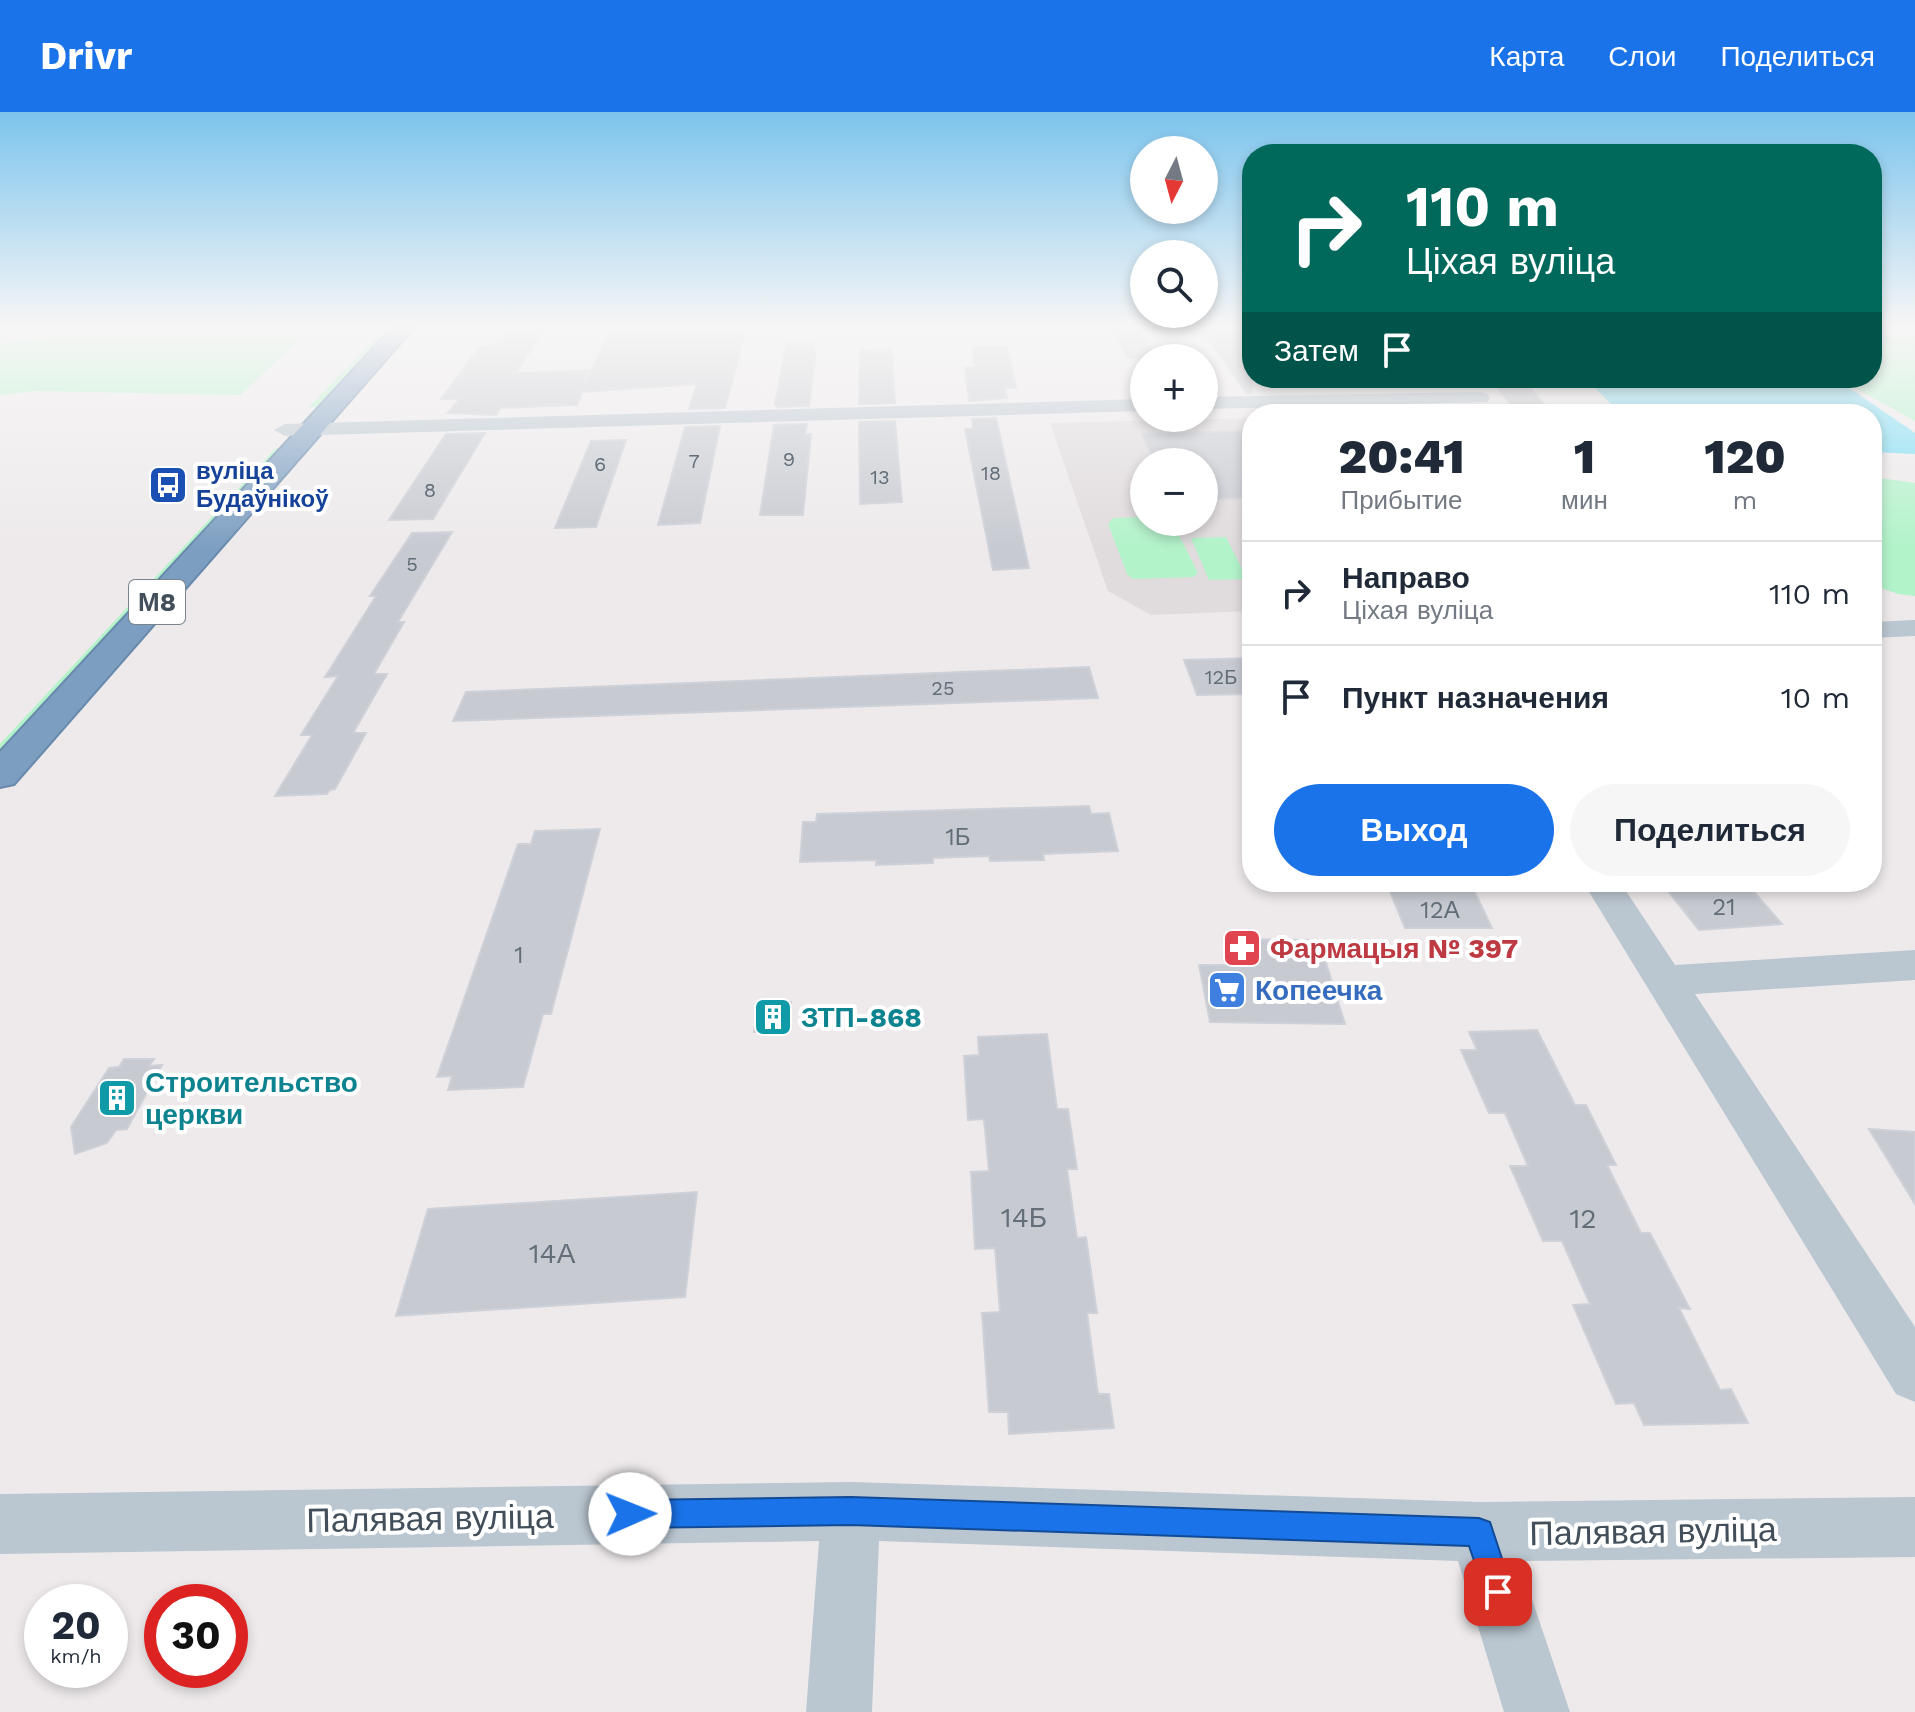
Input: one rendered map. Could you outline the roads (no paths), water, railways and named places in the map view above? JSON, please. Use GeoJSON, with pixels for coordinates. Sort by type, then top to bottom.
{"type":"FeatureCollection","features":[{"type":"Feature","properties":{"kind":"highway","name":"М8"},"geometry":{"type":"LineString","coordinates":[[0,775],[324,400]]}},
{"type":"Feature","properties":{"kind":"highway","name":"М8"},"geometry":{"type":"LineString","coordinates":[[0,730],[331,400]]}},
{"type":"Feature","properties":{"kind":"street"},"geometry":{"type":"LineString","coordinates":[[1218,403],[1388,400]]}},
{"type":"Feature","properties":{"kind":"street"},"geometry":{"type":"LineString","coordinates":[[300,430],[1130,405]]}},
{"type":"Feature","properties":{"kind":"street"},"geometry":{"type":"LineString","coordinates":[[1882,630],[1915,628]]}},
{"type":"Feature","properties":{"kind":"street"},"geometry":{"type":"LineString","coordinates":[[1607,892],[1915,1375]]}},
{"type":"Feature","properties":{"kind":"street"},"geometry":{"type":"LineString","coordinates":[[1664,981],[1915,965]]}},
{"type":"Feature","properties":{"kind":"street"},"geometry":{"type":"LineString","coordinates":[[839,1712],[851,1511]]}},
{"type":"Feature","properties":{"kind":"street","name":"Палявая вуліца"},"geometry":{"type":"LineString","coordinates":[[0,1524],[851,1511],[1479,1532],[1915,1527]]}},
{"type":"Feature","properties":{"kind":"street"},"geometry":{"type":"LineString","coordinates":[[1479,1532],[1537,1712]]}},
{"type":"Feature","properties":{"kind":"water"},"geometry":{"type":"Polygon","coordinates":[[[1607,400],[1867,400],[1873,404],[1611,404],[1607,400]]]}},
{"type":"Feature","properties":{"kind":"water"},"geometry":{"type":"Polygon","coordinates":[[[1882,410],[1915,433],[1915,454],[1882,452],[1882,410]]]}},
{"type":"Feature","properties":{"kind":"place","name":"вуліца Будаўнікоў"},"geometry":{"type":"Point","coordinates":[168,485]}},
{"type":"Feature","properties":{"kind":"place","name":"Фармацыя № 397"},"geometry":{"type":"Point","coordinates":[1242,948]}},
{"type":"Feature","properties":{"kind":"place","name":"Копеечка"},"geometry":{"type":"Point","coordinates":[1227,990]}},
{"type":"Feature","properties":{"kind":"place","name":"ЗТП-868"},"geometry":{"type":"Point","coordinates":[773,1017]}},
{"type":"Feature","properties":{"kind":"place","name":"Строительство церкви"},"geometry":{"type":"Point","coordinates":[117,1098]}}]}
